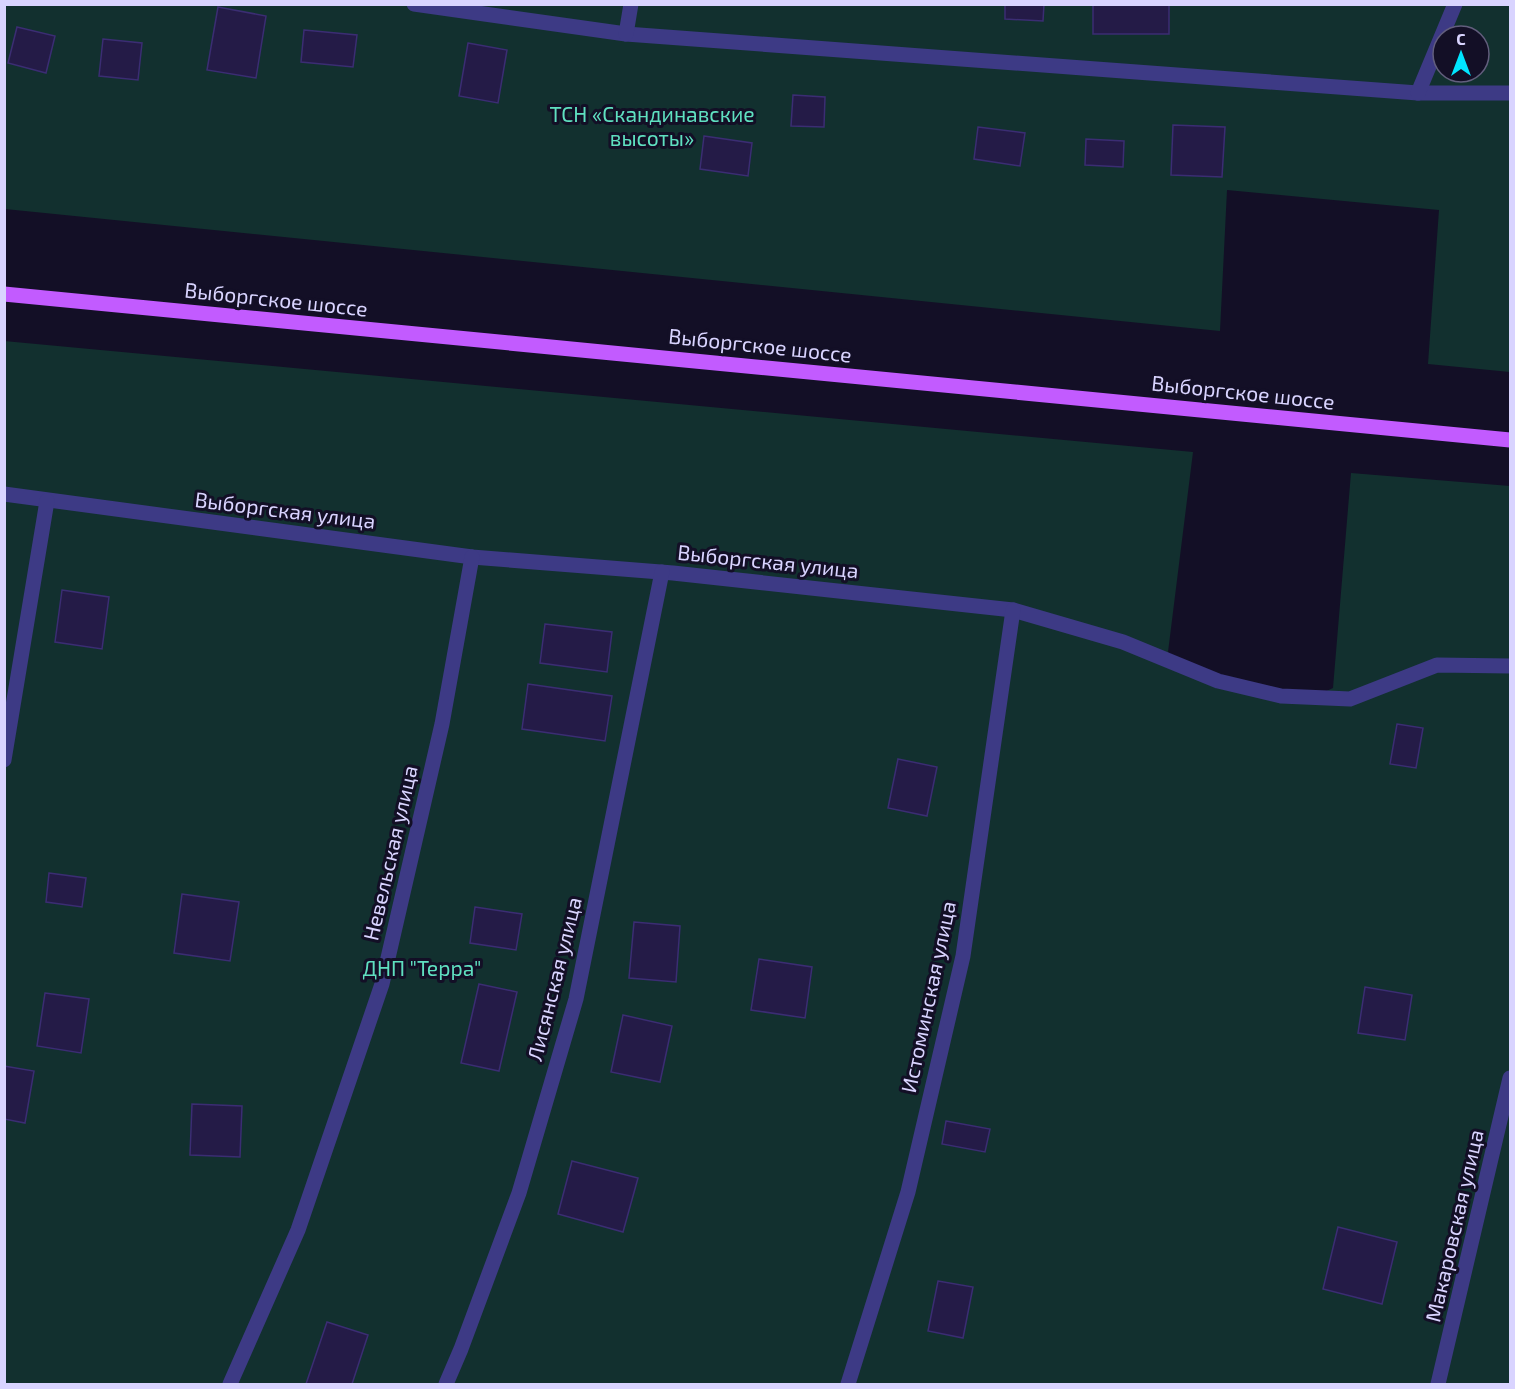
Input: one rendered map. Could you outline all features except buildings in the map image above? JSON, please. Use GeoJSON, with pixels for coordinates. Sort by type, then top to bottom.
{"type":"FeatureCollection","features":[{"type":"Feature","properties":{"kind":"main road","name":"Выборгское шоссе"},"geometry":{"type":"LineString","coordinates":[[4,294],[1510,440]]}},
{"type":"Feature","properties":{"kind":"street"},"geometry":{"type":"LineString","coordinates":[[414,4],[626,34],[1418,93],[1510,93]]}},
{"type":"Feature","properties":{"kind":"street"},"geometry":{"type":"LineString","coordinates":[[626,34],[631,4]]}},
{"type":"Feature","properties":{"kind":"street"},"geometry":{"type":"LineString","coordinates":[[1418,93],[1455,4]]}},
{"type":"Feature","properties":{"kind":"street","name":"Выборгская улица"},"geometry":{"type":"LineString","coordinates":[[4,494],[472,557],[662,572],[1013,610],[1123,642],[1218,681],[1281,696],[1350,699],[1437,665],[1510,666]]}},
{"type":"Feature","properties":{"kind":"street"},"geometry":{"type":"LineString","coordinates":[[4,760],[47,501]]}},
{"type":"Feature","properties":{"kind":"street","name":"Невельская улица"},"geometry":{"type":"LineString","coordinates":[[230,1384],[298,1230],[382,984],[442,724],[472,557]]}},
{"type":"Feature","properties":{"kind":"street","name":"Лисянская улица"},"geometry":{"type":"LineString","coordinates":[[446,1384],[519,1193],[576,999],[662,572]]}},
{"type":"Feature","properties":{"kind":"street","name":"Истоминская улица"},"geometry":{"type":"LineString","coordinates":[[848,1384],[908,1192],[963,956],[1013,610]]}},
{"type":"Feature","properties":{"kind":"street","name":"Макаровская улица"},"geometry":{"type":"LineString","coordinates":[[1438,1384],[1510,1077]]}},
{"type":"Feature","properties":{"kind":"green space","name":"ТСН «Скандинавские высоты»"},"geometry":{"type":"Polygon","coordinates":[[[4,5],[1510,5],[1510,372],[1428,364],[1439,210],[1227,190],[1220,331],[5,209],[4,5]]]}},
{"type":"Feature","properties":{"kind":"green space","name":"ДНП \"Терра\""},"geometry":{"type":"Polygon","coordinates":[[[4,341],[1193,452],[1168,652],[1180,665],[1231,684],[1322,693],[1333,688],[1351,473],[1510,486],[1510,1384],[5,1384],[4,341]]]}}]}
